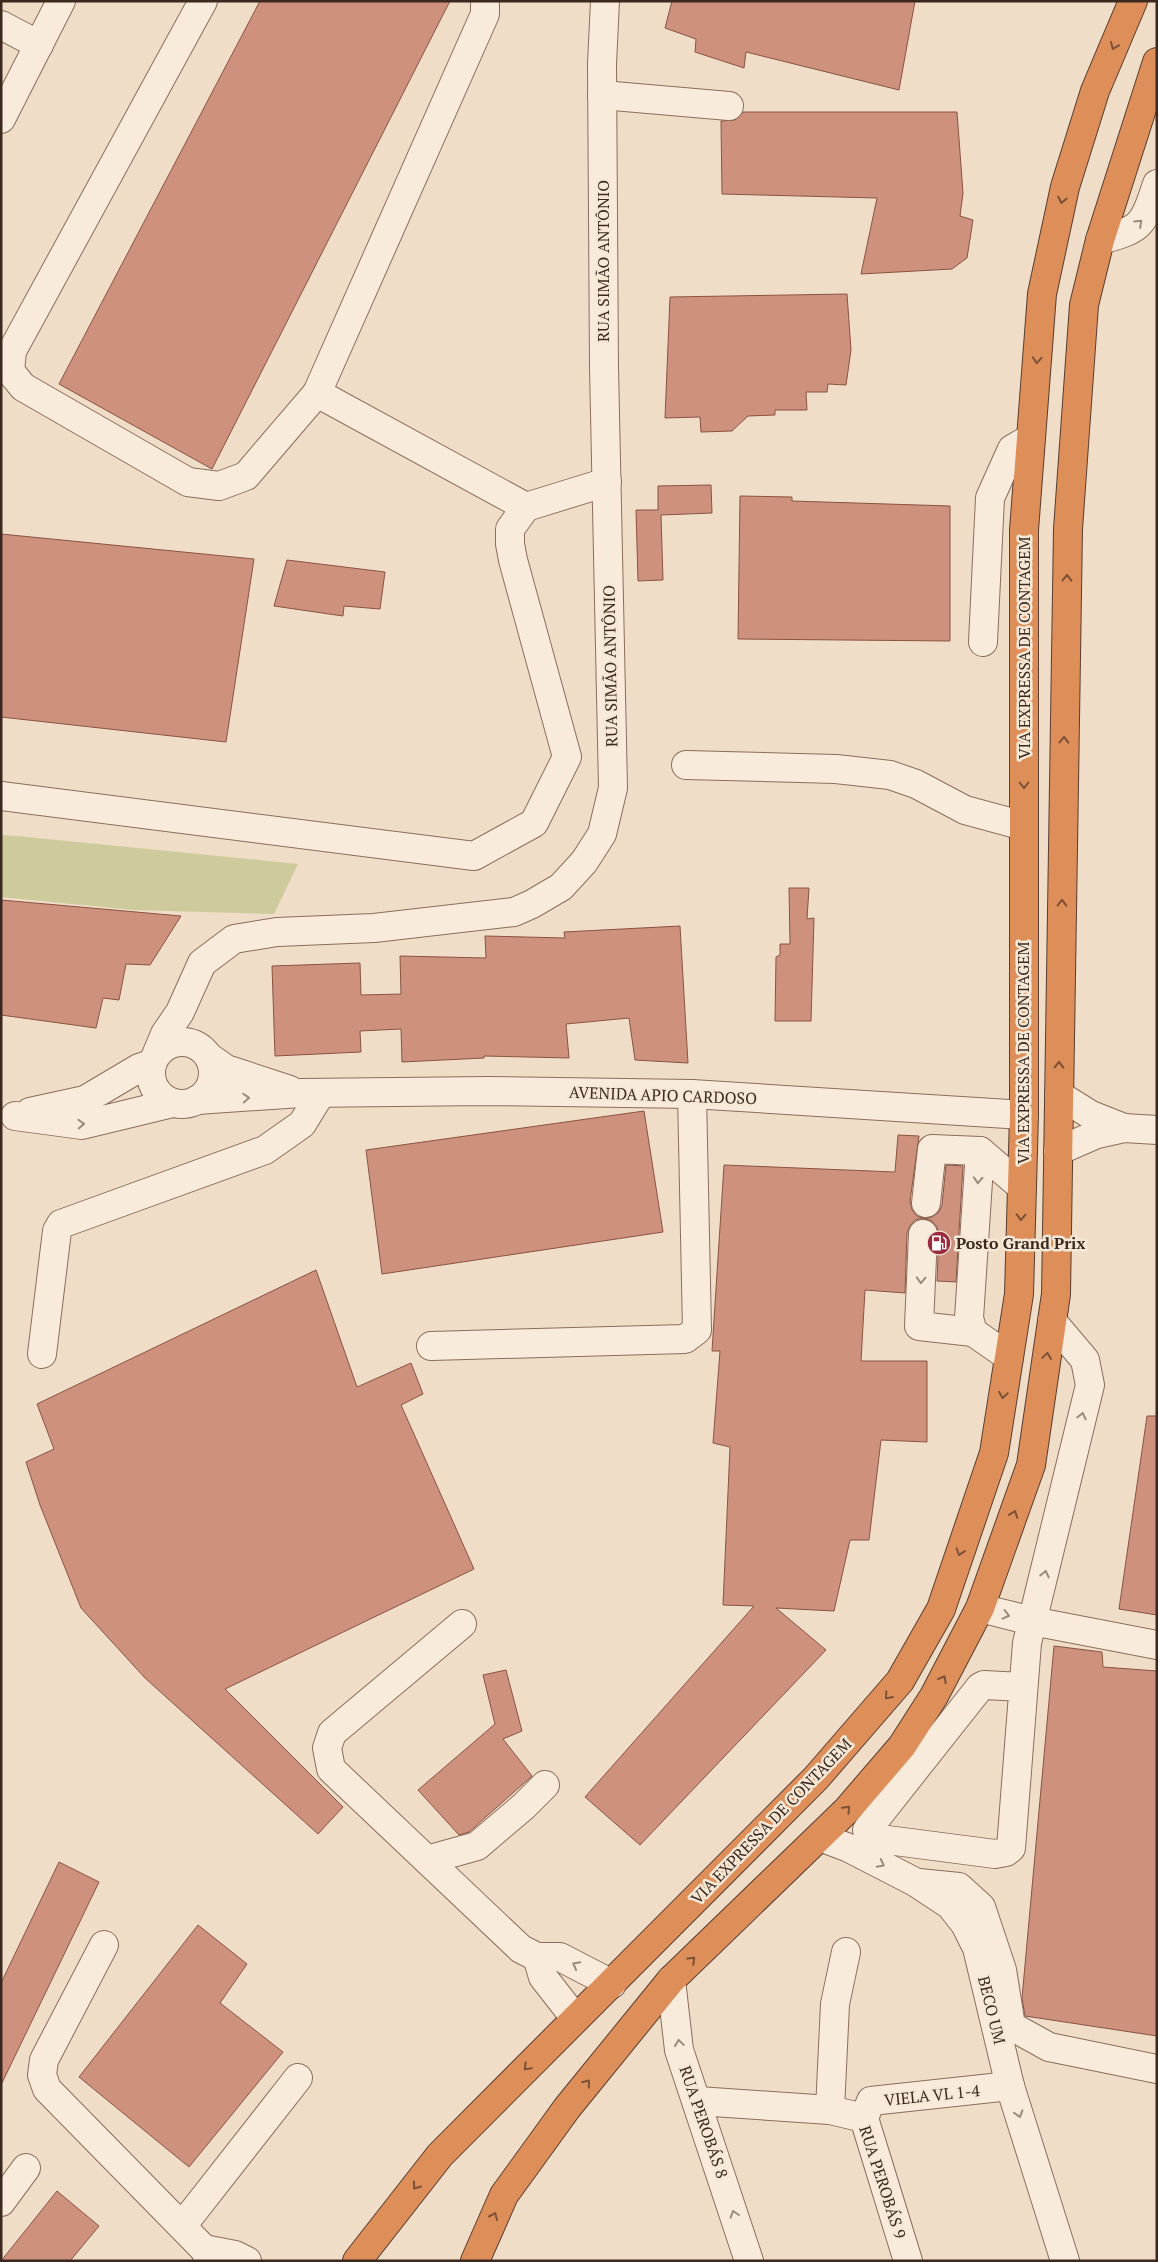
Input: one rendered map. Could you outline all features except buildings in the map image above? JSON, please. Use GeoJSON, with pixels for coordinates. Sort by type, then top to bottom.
{"type":"FeatureCollection","features":[{"type":"Feature","properties":{"kind":"highway","name":"VIA EXPRESSA DE CONTAGEM"},"geometry":{"type":"LineString","coordinates":[[357,2261],[440,2155],[816,1778],[900,1681],[941,1609],[994,1453],[1018,1294],[1024,1116],[1024,530],[1042,294],[1065,187],[1095,91],[1133,1]]}},
{"type":"Feature","properties":{"kind":"highway"},"geometry":{"type":"LineString","coordinates":[[475,2261],[504,2195],[567,2108],[671,1980],[847,1810],[902,1746],[934,1696],[980,1608],[1031,1465],[1056,1294],[1068,529],[1084,305],[1100,240],[1151,100],[1157,62]]}},
{"type":"Feature","properties":{"kind":"street"},"geometry":{"type":"LineString","coordinates":[[1,119],[61,1]]}},
{"type":"Feature","properties":{"kind":"street"},"geometry":{"type":"LineString","coordinates":[[203,1],[12,351],[10,371],[22,387],[188,482],[219,486],[246,476],[317,393],[485,14],[484,1]]}},
{"type":"Feature","properties":{"kind":"street","name":"RUA SIMÃO ANTÔNIO"},"geometry":{"type":"LineString","coordinates":[[154,1059],[165,1034],[180,1012],[202,963],[234,939],[277,932],[374,928],[514,912],[561,887],[584,862],[602,834],[613,788],[602,95],[605,1]]}},
{"type":"Feature","properties":{"kind":"street"},"geometry":{"type":"LineString","coordinates":[[1,25],[39,45]]}},
{"type":"Feature","properties":{"kind":"street"},"geometry":{"type":"LineString","coordinates":[[602,95],[729,106]]}},
{"type":"Feature","properties":{"kind":"street"},"geometry":{"type":"LineString","coordinates":[[1100,240],[1128,233],[1145,218],[1157,184]]}},
{"type":"Feature","properties":{"kind":"street"},"geometry":{"type":"LineString","coordinates":[[317,393],[526,507]]}},
{"type":"Feature","properties":{"kind":"street"},"geometry":{"type":"LineString","coordinates":[[983,642],[990,498],[1012,449],[1031,438]]}},
{"type":"Feature","properties":{"kind":"street"},"geometry":{"type":"LineString","coordinates":[[1,796],[474,856],[534,823],[567,757],[510,544],[510,529],[526,507],[607,482]]}},
{"type":"Feature","properties":{"kind":"street"},"geometry":{"type":"LineString","coordinates":[[686,765],[836,769],[890,775],[916,784],[965,810],[1024,826]]}},
{"type":"Feature","properties":{"kind":"street"},"geometry":{"type":"LineString","coordinates":[[180,1012],[186,1030],[205,1052],[213,1069],[212,1081],[206,1092],[185,1102],[162,1097],[154,1088],[150,1076],[154,1059],[166,1045],[178,1041],[190,1042],[205,1052]]}},
{"type":"Feature","properties":{"kind":"street","name":"AVENIDA APIO CARDOSO"},"geometry":{"type":"LineString","coordinates":[[205,1052],[226,1069],[311,1093]]}},
{"type":"Feature","properties":{"kind":"street","name":"AVENIDA APIO CARDOSO"},"geometry":{"type":"LineString","coordinates":[[8,1117],[85,1100],[154,1059]]}},
{"type":"Feature","properties":{"kind":"street","name":"AVENIDA APIO CARDOSO"},"geometry":{"type":"LineString","coordinates":[[8,1117],[82,1125],[185,1102],[311,1093],[488,1091],[692,1094],[1024,1116]]}},
{"type":"Feature","properties":{"kind":"street"},"geometry":{"type":"LineString","coordinates":[[42,1354],[57,1230],[61,1224],[265,1150],[302,1124],[311,1093]]}},
{"type":"Feature","properties":{"kind":"street"},"geometry":{"type":"LineString","coordinates":[[431,1346],[685,1339],[697,1330],[692,1094]]}},
{"type":"Feature","properties":{"kind":"street"},"geometry":{"type":"LineString","coordinates":[[1059,1095],[1091,1114],[1124,1128]]}},
{"type":"Feature","properties":{"kind":"street"},"geometry":{"type":"LineString","coordinates":[[1058,1151],[1097,1134],[1124,1128],[1157,1130]]}},
{"type":"Feature","properties":{"kind":"street"},"geometry":{"type":"LineString","coordinates":[[926,1203],[932,1149],[980,1151],[1022,1187]]}},
{"type":"Feature","properties":{"kind":"street"},"geometry":{"type":"LineString","coordinates":[[974,1332],[969,1318],[980,1151]]}},
{"type":"Feature","properties":{"kind":"street"},"geometry":{"type":"LineString","coordinates":[[923,1234],[919,1326],[974,1332],[1009,1357]]}},
{"type":"Feature","properties":{"kind":"street"},"geometry":{"type":"LineString","coordinates":[[1023,1687],[984,1685],[980,1687],[868,1830],[868,1835],[872,1838],[995,1854],[1006,1852],[1011,1848],[1027,1642],[1040,1597],[1090,1385],[1085,1360],[1052,1321]]}},
{"type":"Feature","properties":{"kind":"street"},"geometry":{"type":"LineString","coordinates":[[980,1608],[1032,1621],[1157,1645]]}},
{"type":"Feature","properties":{"kind":"street"},"geometry":{"type":"LineString","coordinates":[[462,1624],[332,1733],[327,1748],[331,1769],[521,1949],[537,1957],[560,1956],[612,1984]]}},
{"type":"Feature","properties":{"kind":"street"},"geometry":{"type":"LineString","coordinates":[[427,1860],[477,1846],[524,1806],[545,1784]]}},
{"type":"Feature","properties":{"kind":"street","name":"BECO UM"},"geometry":{"type":"LineString","coordinates":[[820,1837],[849,1848],[915,1882],[950,1906],[965,1924],[977,1948],[1010,2086],[1065,2261]]}},
{"type":"Feature","properties":{"kind":"street"},"geometry":{"type":"LineString","coordinates":[[915,1882],[959,1887],[981,1907],[1002,1970],[1011,2026],[1049,2048],[1157,2069]]}},
{"type":"Feature","properties":{"kind":"street"},"geometry":{"type":"LineString","coordinates":[[104,1945],[44,2060],[42,2075],[47,2090],[182,2226],[207,2255],[235,2255],[247,2261]]}},
{"type":"Feature","properties":{"kind":"street"},"geometry":{"type":"LineString","coordinates":[[830,2110],[835,2004],[846,1952]]}},
{"type":"Feature","properties":{"kind":"street"},"geometry":{"type":"LineString","coordinates":[[537,1957],[543,1977],[575,2018]]}},
{"type":"Feature","properties":{"kind":"street","name":"RUA PEROBÁS 8"},"geometry":{"type":"LineString","coordinates":[[671,1980],[679,2050],[698,2101],[749,2261]]}},
{"type":"Feature","properties":{"kind":"street"},"geometry":{"type":"LineString","coordinates":[[182,2226],[298,2078]]}},
{"type":"Feature","properties":{"kind":"street","name":"VIELA VL 1-4"},"geometry":{"type":"LineString","coordinates":[[864,2118],[871,2101],[1010,2086]]}},
{"type":"Feature","properties":{"kind":"street","name":"RUA PEROBÁS 9"},"geometry":{"type":"LineString","coordinates":[[698,2101],[830,2110],[864,2118],[908,2261]]}},
{"type":"Feature","properties":{"kind":"street"},"geometry":{"type":"LineString","coordinates":[[1,2202],[26,2168]]}},
{"type":"Feature","properties":{"kind":"shaded area"},"geometry":{"type":"Polygon","coordinates":[[[1,835],[298,864],[274,914],[133,910],[1,897],[1,835]]]}},
{"type":"Feature","properties":{"kind":"place","name":"Posto Grand Prix"},"geometry":{"type":"Point","coordinates":[939,1243]}}]}
